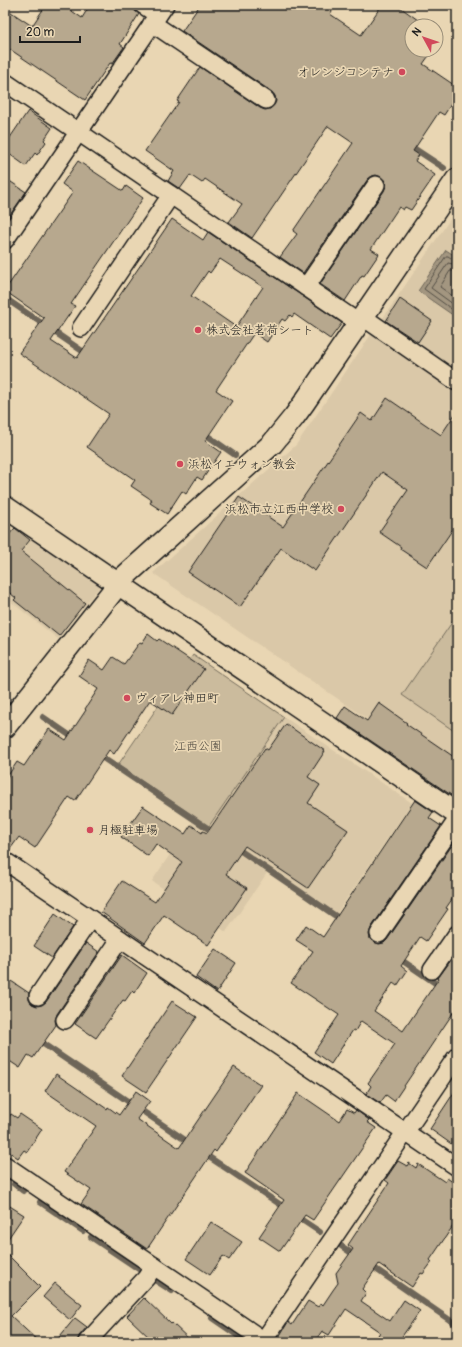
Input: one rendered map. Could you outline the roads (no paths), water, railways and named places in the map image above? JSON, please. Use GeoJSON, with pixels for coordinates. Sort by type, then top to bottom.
{"type":"FeatureCollection","features":[{"type":"Feature","properties":{"kind":"street"},"geometry":{"type":"LineString","coordinates":[[143,5],[158,14],[266,100]]}},
{"type":"Feature","properties":{"kind":"street"},"geometry":{"type":"LineString","coordinates":[[5,240],[158,14]]}},
{"type":"Feature","properties":{"kind":"street"},"geometry":{"type":"LineString","coordinates":[[5,82],[306,287],[361,320],[457,382]]}},
{"type":"Feature","properties":{"kind":"street"},"geometry":{"type":"LineString","coordinates":[[5,727],[124,577],[272,444],[294,417],[457,179]]}},
{"type":"Feature","properties":{"kind":"street"},"geometry":{"type":"LineString","coordinates":[[306,287],[376,185]]}},
{"type":"Feature","properties":{"kind":"street"},"geometry":{"type":"LineString","coordinates":[[80,328],[171,195]]}},
{"type":"Feature","properties":{"kind":"street"},"geometry":{"type":"LineString","coordinates":[[5,507],[457,814]]}},
{"type":"Feature","properties":{"kind":"street"},"geometry":{"type":"LineString","coordinates":[[379,934],[457,820]]}},
{"type":"Feature","properties":{"kind":"street"},"geometry":{"type":"LineString","coordinates":[[5,861],[457,1167]]}},
{"type":"Feature","properties":{"kind":"street"},"geometry":{"type":"LineString","coordinates":[[38,996],[90,919]]}},
{"type":"Feature","properties":{"kind":"street"},"geometry":{"type":"LineString","coordinates":[[432,970],[457,934]]}},
{"type":"Feature","properties":{"kind":"street"},"geometry":{"type":"LineString","coordinates":[[65,1020],[120,939]]}},
{"type":"Feature","properties":{"kind":"street"},"geometry":{"type":"LineString","coordinates":[[5,1165],[265,1341],[457,1056]]}},
{"type":"Feature","properties":{"kind":"street"},"geometry":{"type":"LineString","coordinates":[[87,1342],[146,1278],[154,1266]]}},
{"type":"Feature","properties":{"kind":"water"},"geometry":{"type":"Polygon","coordinates":[[[446,250],[457,257],[457,318],[418,291],[446,250]]]}},
{"type":"Feature","properties":{"kind":"waterway"},"geometry":{"type":"LineString","coordinates":[[409,145],[444,168]]}},
{"type":"Feature","properties":{"kind":"waterway"},"geometry":{"type":"LineString","coordinates":[[5,298],[88,355]]}},
{"type":"Feature","properties":{"kind":"waterway"},"geometry":{"type":"LineString","coordinates":[[202,432],[235,455]]}},
{"type":"Feature","properties":{"kind":"waterway"},"geometry":{"type":"LineString","coordinates":[[43,717],[75,739]]}},
{"type":"Feature","properties":{"kind":"waterway"},"geometry":{"type":"LineString","coordinates":[[97,754],[216,834]]}},
{"type":"Feature","properties":{"kind":"waterway"},"geometry":{"type":"LineString","coordinates":[[235,847],[343,921]]}},
{"type":"Feature","properties":{"kind":"waterway"},"geometry":{"type":"LineString","coordinates":[[397,957],[441,987]]}},
{"type":"Feature","properties":{"kind":"waterway"},"geometry":{"type":"LineString","coordinates":[[36,1039],[191,1144]]}},
{"type":"Feature","properties":{"kind":"waterway"},"geometry":{"type":"LineString","coordinates":[[203,1153],[287,1209]]}},
{"type":"Feature","properties":{"kind":"waterway"},"geometry":{"type":"LineString","coordinates":[[14,1184],[23,1191]]}},
{"type":"Feature","properties":{"kind":"waterway"},"geometry":{"type":"LineString","coordinates":[[40,1202],[83,1231]]}},
{"type":"Feature","properties":{"kind":"waterway"},"geometry":{"type":"LineString","coordinates":[[296,1216],[320,1232]]}},
{"type":"Feature","properties":{"kind":"waterway"},"geometry":{"type":"LineString","coordinates":[[91,1237],[143,1272]]}},
{"type":"Feature","properties":{"kind":"waterway"},"geometry":{"type":"LineString","coordinates":[[337,1243],[357,1257]]}},
{"type":"Feature","properties":{"kind":"waterway"},"geometry":{"type":"LineString","coordinates":[[370,1265],[457,1325]]}},
{"type":"Feature","properties":{"kind":"waterway"},"geometry":{"type":"LineString","coordinates":[[153,1279],[172,1291]]}},
{"type":"Feature","properties":{"kind":"waterway"},"geometry":{"type":"LineString","coordinates":[[212,1318],[247,1342]]}},
{"type":"Feature","properties":{"kind":"place","name":"オレンジコンテナ"},"geometry":{"type":"Point","coordinates":[402,72]}},
{"type":"Feature","properties":{"kind":"place","name":"株式会社茗荷シート"},"geometry":{"type":"Point","coordinates":[198,330]}},
{"type":"Feature","properties":{"kind":"place","name":"浜松イエウォン教会"},"geometry":{"type":"Point","coordinates":[180,464]}},
{"type":"Feature","properties":{"kind":"place","name":"浜松市立江西中学校"},"geometry":{"type":"Point","coordinates":[341,509]}},
{"type":"Feature","properties":{"kind":"place","name":"ヴィアレ神田町"},"geometry":{"type":"Point","coordinates":[127,698]}},
{"type":"Feature","properties":{"kind":"place","name":"月極駐車場"},"geometry":{"type":"Point","coordinates":[90,830]}},
{"type":"Feature","properties":{"kind":"park label","name":"江西公園"},"geometry":{"type":"Point","coordinates":[198,746]}}]}
